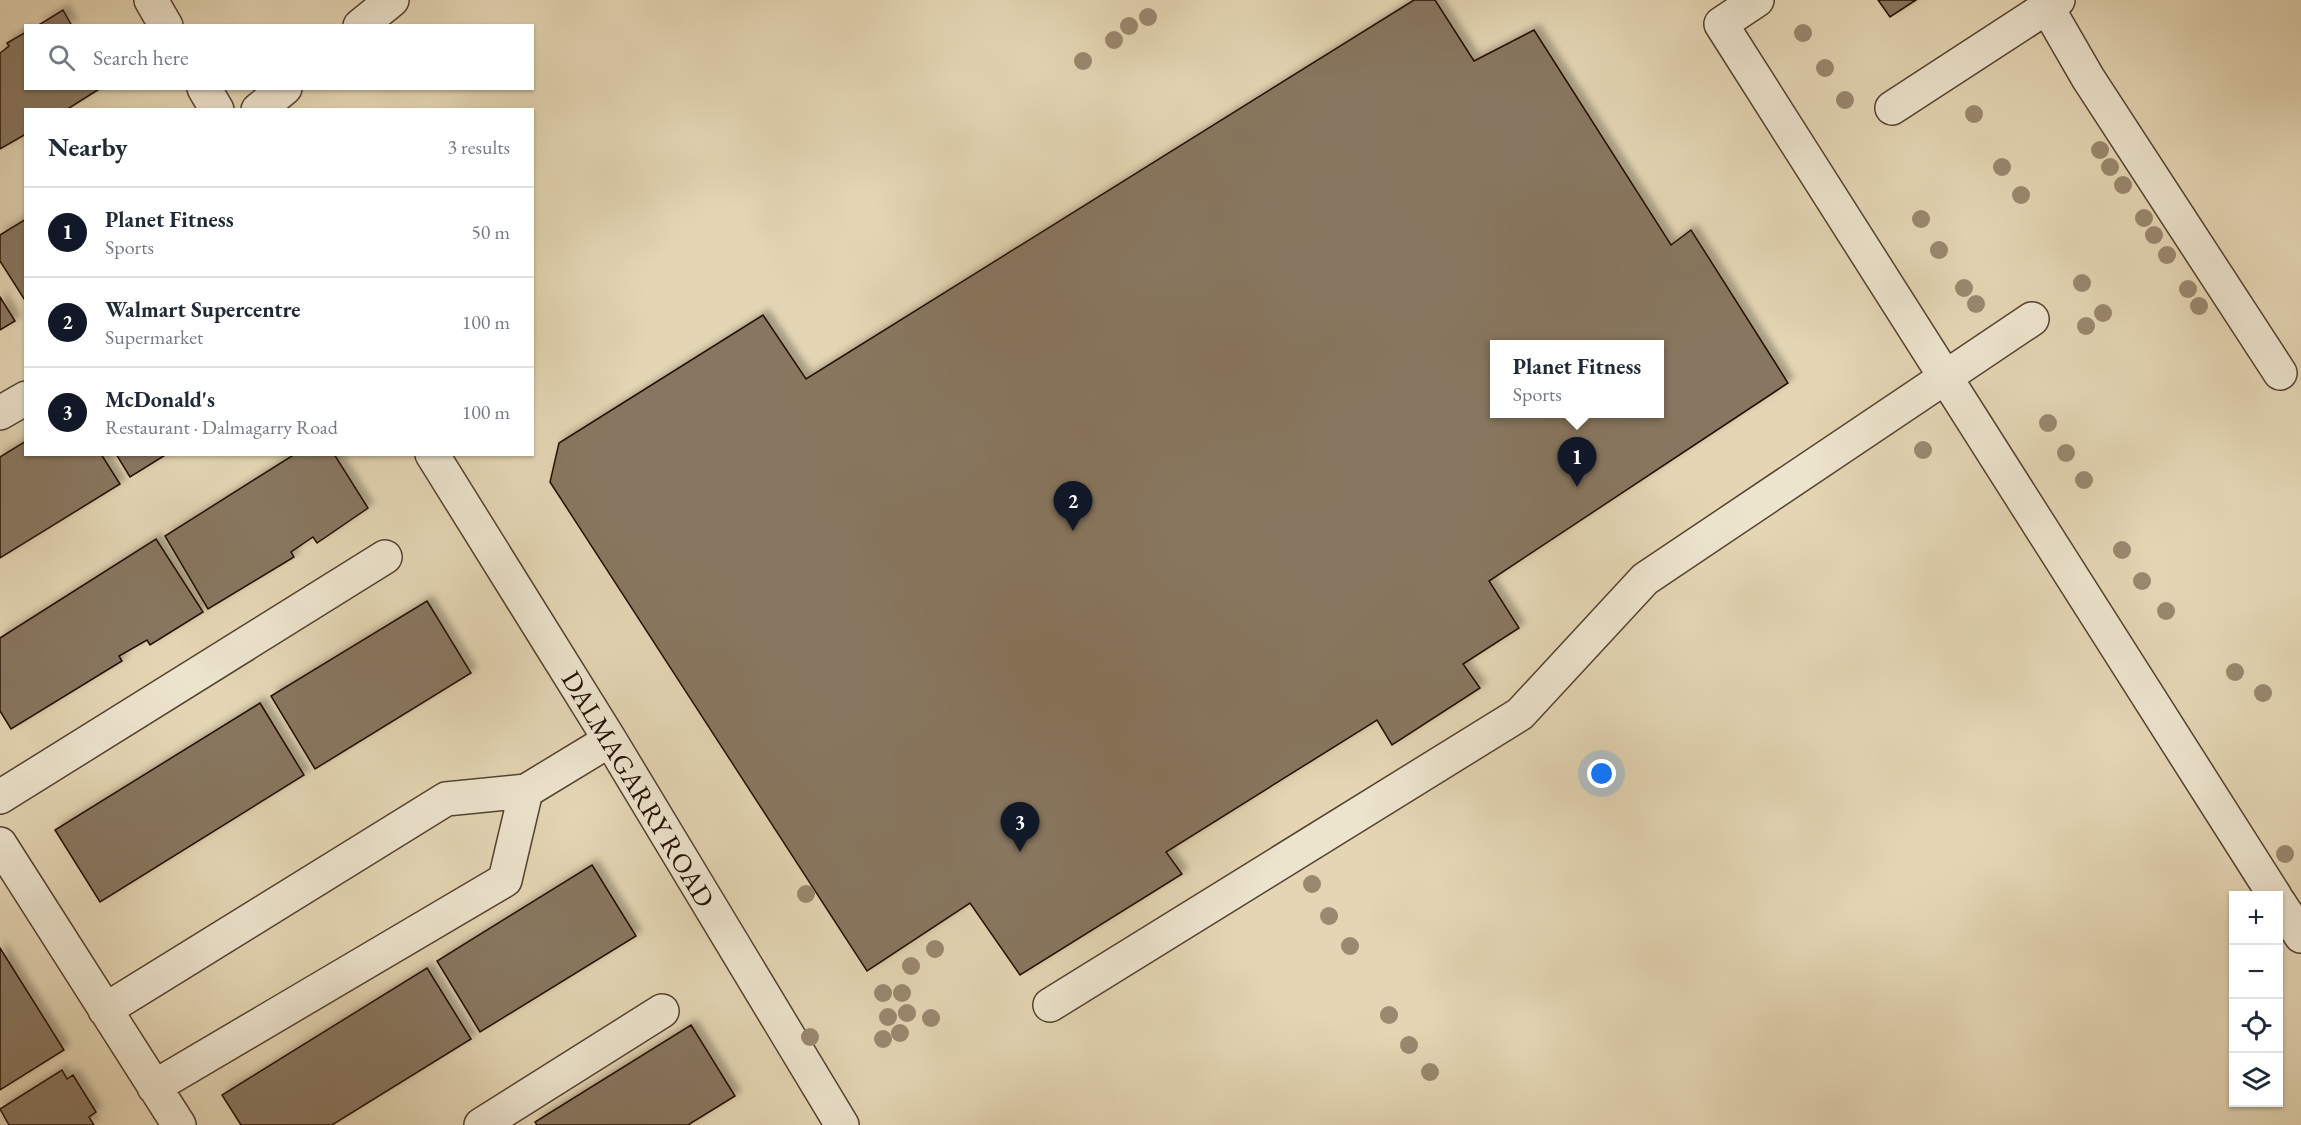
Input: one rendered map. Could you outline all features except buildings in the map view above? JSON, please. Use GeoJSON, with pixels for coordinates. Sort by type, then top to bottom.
{"type":"FeatureCollection","features":[{"type":"Feature","properties":{"kind":"street"},"geometry":{"type":"LineString","coordinates":[[151,0],[165,24]]}},
{"type":"Feature","properties":{"kind":"street"},"geometry":{"type":"LineString","coordinates":[[362,24],[392,0]]}},
{"type":"Feature","properties":{"kind":"street"},"geometry":{"type":"LineString","coordinates":[[1757,0],[1721,24],[2272,891]]}},
{"type":"Feature","properties":{"kind":"street"},"geometry":{"type":"LineString","coordinates":[[1892,108],[2053,4],[2088,78],[2280,373]]}},
{"type":"Feature","properties":{"kind":"street"},"geometry":{"type":"LineString","coordinates":[[205,90],[216,108]]}},
{"type":"Feature","properties":{"kind":"street"},"geometry":{"type":"LineString","coordinates":[[260,108],[283,90]]}},
{"type":"Feature","properties":{"kind":"street"},"geometry":{"type":"LineString","coordinates":[[1050,1005],[1520,714],[1646,579],[2032,319]]}},
{"type":"Feature","properties":{"kind":"street"},"geometry":{"type":"LineString","coordinates":[[0,413],[24,399]]}},
{"type":"Feature","properties":{"kind":"street","name":"DALMAGARRY ROAD"},"geometry":{"type":"LineString","coordinates":[[433,456],[610,740],[842,1125]]}},
{"type":"Feature","properties":{"kind":"street"},"geometry":{"type":"LineString","coordinates":[[0,797],[385,556]]}},
{"type":"Feature","properties":{"kind":"street"},"geometry":{"type":"LineString","coordinates":[[105,1010],[446,799],[526,791],[610,740]]}},
{"type":"Feature","properties":{"kind":"street"},"geometry":{"type":"LineString","coordinates":[[154,1087],[505,880],[526,791]]}},
{"type":"Feature","properties":{"kind":"street"},"geometry":{"type":"LineString","coordinates":[[0,844],[179,1125]]}},
{"type":"Feature","properties":{"kind":"street"},"geometry":{"type":"LineString","coordinates":[[2283,909],[2301,936]]}},
{"type":"Feature","properties":{"kind":"street"},"geometry":{"type":"LineString","coordinates":[[481,1125],[662,1011]]}},
{"type":"Feature","properties":{"kind":"place","name":"Planet Fitness"},"geometry":{"type":"Point","coordinates":[1577,487]}},
{"type":"Feature","properties":{"kind":"place","name":"Walmart Supercentre"},"geometry":{"type":"Point","coordinates":[1073,531]}},
{"type":"Feature","properties":{"kind":"place","name":"McDonald's"},"geometry":{"type":"Point","coordinates":[1020,852]}}]}
